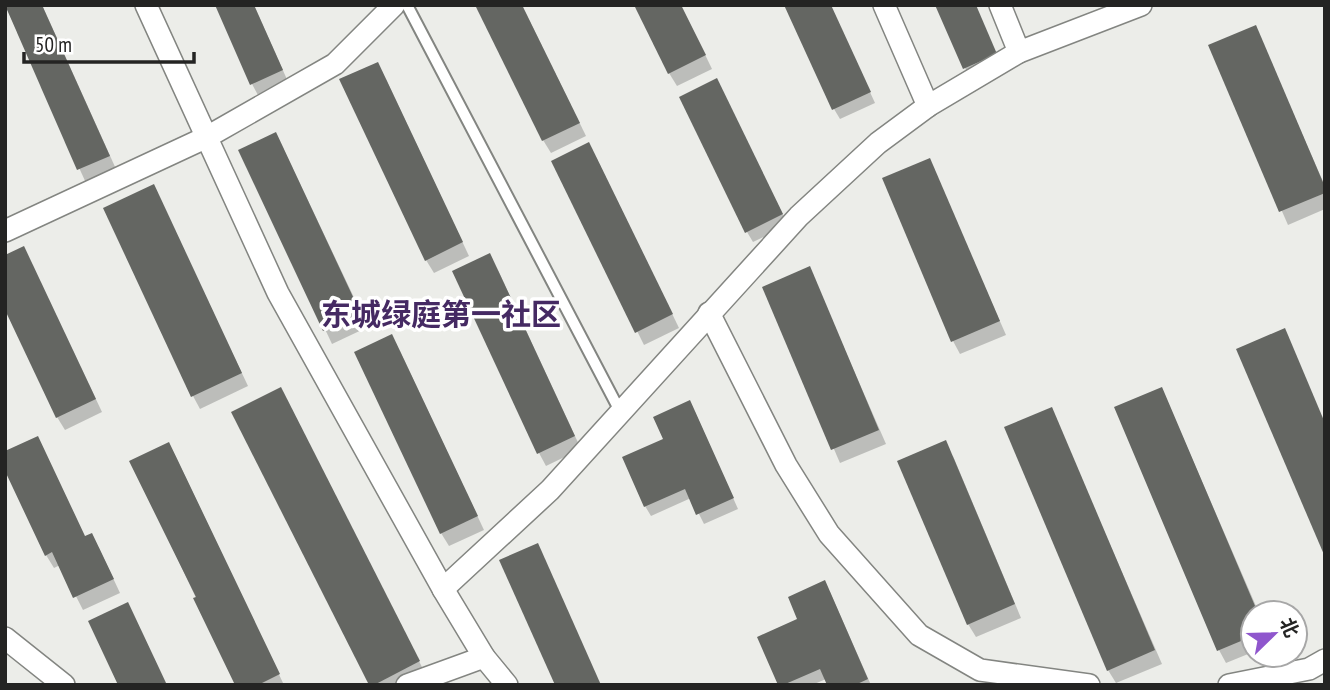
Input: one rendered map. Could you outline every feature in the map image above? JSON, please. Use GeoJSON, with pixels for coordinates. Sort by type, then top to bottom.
{"type":"FeatureCollection","features":[{"type":"Feature","properties":{"kind":"street"},"geometry":{"type":"LineString","coordinates":[[146,5],[278,293],[443,589],[485,657],[507,685]]}},
{"type":"Feature","properties":{"kind":"street"},"geometry":{"type":"LineString","coordinates":[[5,231],[207,137],[335,64],[394,5]]}},
{"type":"Feature","properties":{"kind":"street"},"geometry":{"type":"LineString","coordinates":[[884,5],[928,106]]}},
{"type":"Feature","properties":{"kind":"street"},"geometry":{"type":"LineString","coordinates":[[1000,5],[1019,52]]}},
{"type":"Feature","properties":{"kind":"street"},"geometry":{"type":"LineString","coordinates":[[443,589],[550,489],[799,216],[878,143],[928,106],[1019,52],[1108,11],[1142,5]]}},
{"type":"Feature","properties":{"kind":"street"},"geometry":{"type":"LineString","coordinates":[[709,313],[786,465],[829,534],[919,635],[980,670],[1089,685]]}},
{"type":"Feature","properties":{"kind":"street"},"geometry":{"type":"LineString","coordinates":[[5,638],[64,685]]}},
{"type":"Feature","properties":{"kind":"street"},"geometry":{"type":"LineString","coordinates":[[407,685],[485,657]]}},
{"type":"Feature","properties":{"kind":"street"},"geometry":{"type":"LineString","coordinates":[[1229,685],[1310,669],[1325,660]]}},
{"type":"Feature","properties":{"kind":"lane"},"geometry":{"type":"LineString","coordinates":[[407,5],[621,413]]}},
{"type":"Feature","properties":{"kind":"building"},"geometry":{"type":"Polygon","coordinates":[[[5,5],[42,5],[110,156],[77,170],[5,5]]]}},
{"type":"Feature","properties":{"kind":"building"},"geometry":{"type":"Polygon","coordinates":[[[215,5],[254,5],[283,70],[250,85],[215,5]]]}},
{"type":"Feature","properties":{"kind":"building"},"geometry":{"type":"Polygon","coordinates":[[[475,5],[522,5],[580,123],[542,141],[475,5]]]}},
{"type":"Feature","properties":{"kind":"building"},"geometry":{"type":"Polygon","coordinates":[[[634,5],[681,5],[706,55],[668,74],[634,5]]]}},
{"type":"Feature","properties":{"kind":"building"},"geometry":{"type":"Polygon","coordinates":[[[784,5],[831,5],[871,92],[832,110],[784,5]]]}},
{"type":"Feature","properties":{"kind":"building"},"geometry":{"type":"Polygon","coordinates":[[[935,5],[976,5],[997,54],[963,69],[935,5]]]}},
{"type":"Feature","properties":{"kind":"building"},"geometry":{"type":"Polygon","coordinates":[[[1256,25],[1325,187],[1325,193],[1279,212],[1208,45],[1256,25]]]}},
{"type":"Feature","properties":{"kind":"building"},"geometry":{"type":"Polygon","coordinates":[[[378,62],[463,242],[425,261],[339,79],[378,62]]]}},
{"type":"Feature","properties":{"kind":"building"},"geometry":{"type":"Polygon","coordinates":[[[717,78],[783,214],[745,233],[679,97],[717,78]]]}},
{"type":"Feature","properties":{"kind":"building"},"geometry":{"type":"Polygon","coordinates":[[[276,132],[361,314],[323,331],[238,150],[276,132]]]}},
{"type":"Feature","properties":{"kind":"building"},"geometry":{"type":"Polygon","coordinates":[[[589,142],[673,314],[635,333],[551,161],[589,142]]]}},
{"type":"Feature","properties":{"kind":"building"},"geometry":{"type":"Polygon","coordinates":[[[930,158],[1000,321],[951,342],[882,178],[930,158]]]}},
{"type":"Feature","properties":{"kind":"building"},"geometry":{"type":"Polygon","coordinates":[[[154,184],[242,373],[191,397],[103,208],[154,184]]]}},
{"type":"Feature","properties":{"kind":"building"},"geometry":{"type":"Polygon","coordinates":[[[24,246],[96,399],[56,418],[5,310],[5,255],[24,246]]]}},
{"type":"Feature","properties":{"kind":"building"},"geometry":{"type":"Polygon","coordinates":[[[490,253],[575,436],[537,454],[452,271],[490,253]]]}},
{"type":"Feature","properties":{"kind":"building"},"geometry":{"type":"Polygon","coordinates":[[[810,266],[879,430],[831,450],[762,287],[810,266]]]}},
{"type":"Feature","properties":{"kind":"building"},"geometry":{"type":"Polygon","coordinates":[[[1285,328],[1325,423],[1325,557],[1236,349],[1285,328]]]}},
{"type":"Feature","properties":{"kind":"building"},"geometry":{"type":"Polygon","coordinates":[[[392,334],[478,516],[440,534],[354,352],[392,334]]]}},
{"type":"Feature","properties":{"kind":"building"},"geometry":{"type":"Polygon","coordinates":[[[281,387],[420,661],[374,685],[369,685],[231,412],[281,387]]]}},
{"type":"Feature","properties":{"kind":"building"},"geometry":{"type":"Polygon","coordinates":[[[1162,387],[1252,599],[1239,599],[1239,642],[1217,651],[1114,407],[1162,387]]]}},
{"type":"Feature","properties":{"kind":"building"},"geometry":{"type":"Polygon","coordinates":[[[690,400],[734,498],[696,515],[685,489],[644,507],[622,457],[663,439],[653,417],[690,400]]]}},
{"type":"Feature","properties":{"kind":"building"},"geometry":{"type":"Polygon","coordinates":[[[1052,407],[1155,650],[1107,671],[1004,427],[1052,407]]]}},
{"type":"Feature","properties":{"kind":"building"},"geometry":{"type":"Polygon","coordinates":[[[38,436],[85,536],[92,533],[114,579],[73,598],[52,552],[45,556],[5,471],[5,451],[38,436]]]}},
{"type":"Feature","properties":{"kind":"building"},"geometry":{"type":"Polygon","coordinates":[[[946,440],[1015,604],[967,625],[897,461],[946,440]]]}},
{"type":"Feature","properties":{"kind":"building"},"geometry":{"type":"Polygon","coordinates":[[[169,442],[280,674],[258,685],[235,685],[193,598],[196,597],[129,461],[169,442]]]}},
{"type":"Feature","properties":{"kind":"building"},"geometry":{"type":"Polygon","coordinates":[[[538,543],[601,685],[555,685],[499,560],[538,543]]]}},
{"type":"Feature","properties":{"kind":"building"},"geometry":{"type":"Polygon","coordinates":[[[825,580],[868,679],[855,685],[827,685],[820,669],[778,685],[757,637],[797,619],[788,597],[825,580]]]}},
{"type":"Feature","properties":{"kind":"building"},"geometry":{"type":"Polygon","coordinates":[[[128,602],[167,685],[118,685],[88,621],[128,602]]]}},
{"type":"Feature","properties":{"kind":"district","name":"东城绿庭第一社区"},"geometry":{"type":"Point","coordinates":[441,313]}}]}
